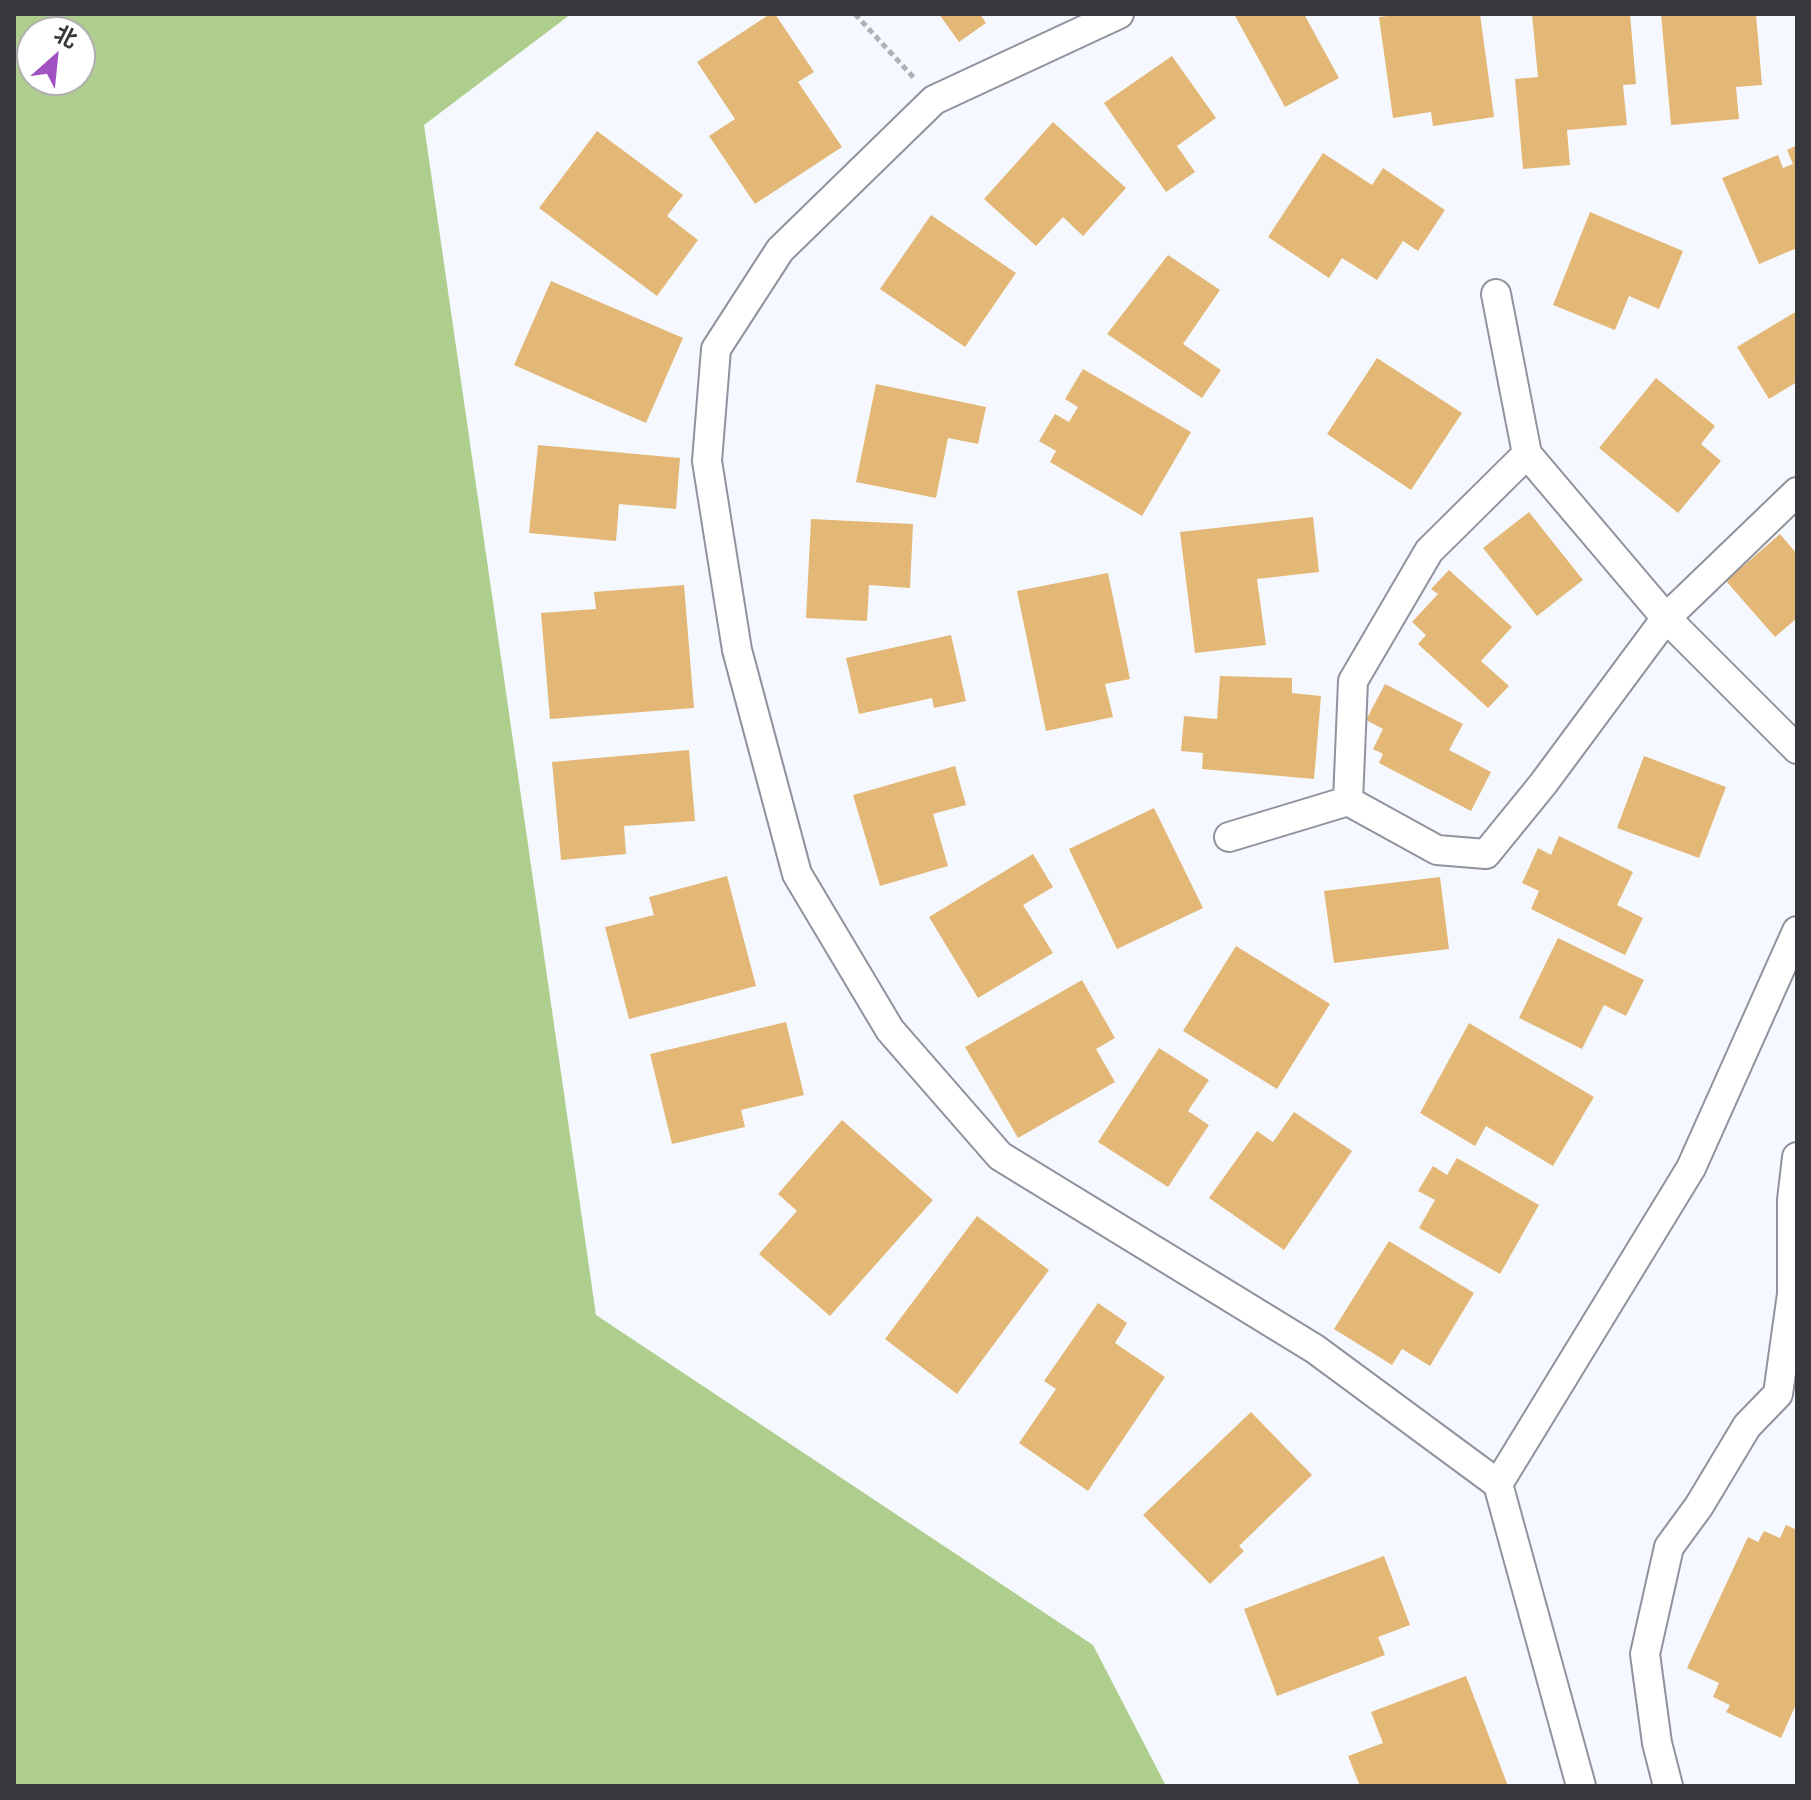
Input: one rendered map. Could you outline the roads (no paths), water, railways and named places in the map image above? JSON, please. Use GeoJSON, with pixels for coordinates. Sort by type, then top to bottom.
{"type":"FeatureCollection","features":[{"type":"Feature","properties":{"kind":"street"},"geometry":{"type":"LineString","coordinates":[[1119,14],[934,100],[780,250],[716,349],[707,461],[737,650],[797,874],[890,1030],[1000,1156],[1315,1349],[1498,1484],[1581,1786]]}},
{"type":"Feature","properties":{"kind":"street"},"geometry":{"type":"LineString","coordinates":[[1496,294],[1527,454],[1666,618],[1797,749]]}},
{"type":"Feature","properties":{"kind":"street"},"geometry":{"type":"LineString","coordinates":[[1348,801],[1353,681],[1429,551],[1527,454]]}},
{"type":"Feature","properties":{"kind":"street"},"geometry":{"type":"LineString","coordinates":[[1229,837],[1348,801],[1437,850],[1486,854],[1543,784],[1666,618],[1797,492]]}},
{"type":"Feature","properties":{"kind":"street"},"geometry":{"type":"LineString","coordinates":[[1498,1484],[1691,1168],[1797,931]]}},
{"type":"Feature","properties":{"kind":"street"},"geometry":{"type":"LineString","coordinates":[[1668,1786],[1653,1720],[1645,1654],[1669,1547],[1699,1506],[1747,1426],[1778,1394],[1792,1294],[1792,1200],[1797,1157]]}}]}
